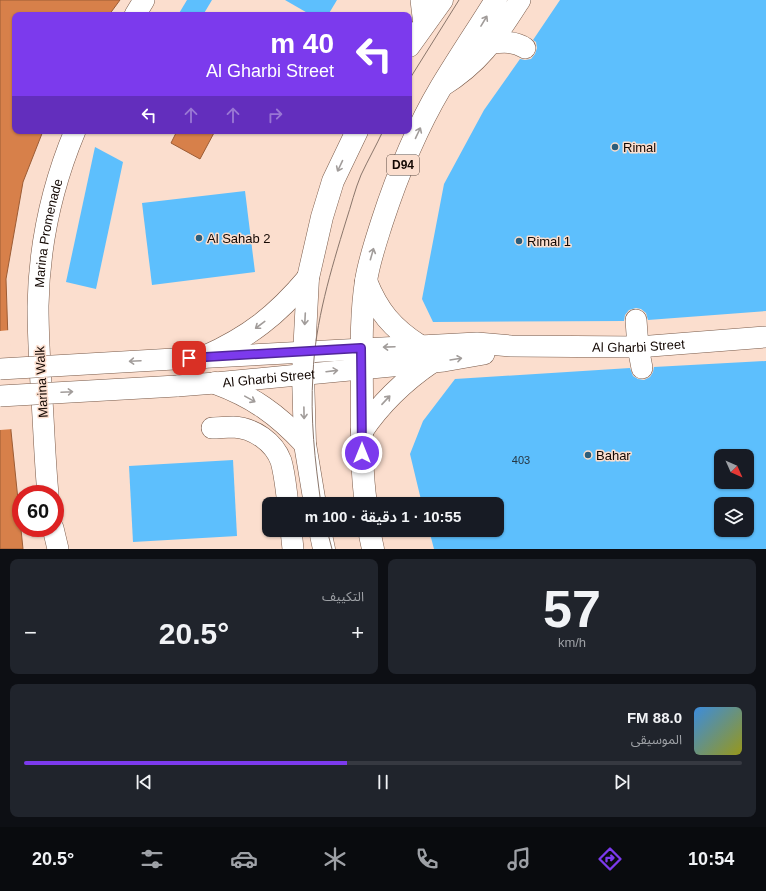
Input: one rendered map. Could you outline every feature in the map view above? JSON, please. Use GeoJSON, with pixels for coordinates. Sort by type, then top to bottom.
{"type":"FeatureCollection","features":[{"type":"Feature","properties":{"kind":"main road"},"geometry":{"type":"LineString","coordinates":[[412,42],[442,0]]}},
{"type":"Feature","properties":{"kind":"main road","name":"D94"},"geometry":{"type":"LineString","coordinates":[[365,497],[362,464],[361,320],[366,280],[378,234],[399,173],[441,87],[509,5]]}},
{"type":"Feature","properties":{"kind":"main road"},"geometry":{"type":"LineString","coordinates":[[314,497],[304,444],[303,352],[308,278],[322,217],[333,181],[356,134]]}},
{"type":"Feature","properties":{"kind":"main road"},"geometry":{"type":"LineString","coordinates":[[204,357],[238,341],[254,330],[283,307],[308,278]]}},
{"type":"Feature","properties":{"kind":"main road"},"geometry":{"type":"LineString","coordinates":[[362,431],[387,399],[406,381],[426,354],[392,325],[375,301],[366,280]]}},
{"type":"Feature","properties":{"kind":"main road"},"geometry":{"type":"LineString","coordinates":[[215,383],[236,391],[273,413],[290,428],[304,444]]}},
{"type":"Feature","properties":{"kind":"main road"},"geometry":{"type":"LineString","coordinates":[[321,537],[324,549]]}},
{"type":"Feature","properties":{"kind":"main road"},"geometry":{"type":"LineString","coordinates":[[370,537],[373,549]]}},
{"type":"Feature","properties":{"kind":"street"},"geometry":{"type":"LineString","coordinates":[[137,12],[144,0]]}},
{"type":"Feature","properties":{"kind":"street"},"geometry":{"type":"LineString","coordinates":[[421,0],[424,25]]}},
{"type":"Feature","properties":{"kind":"street"},"geometry":{"type":"LineString","coordinates":[[492,43],[507,42],[523,47],[509,5]]}},
{"type":"Feature","properties":{"kind":"street"},"geometry":{"type":"LineString","coordinates":[[441,87],[469,68],[492,43],[509,5]]}},
{"type":"Feature","properties":{"kind":"street","name":"Marina Promenade"},"geometry":{"type":"LineString","coordinates":[[38,339],[40,271],[45,238],[60,172],[74,134]]}},
{"type":"Feature","properties":{"kind":"street"},"geometry":{"type":"LineString","coordinates":[[636,320],[638,347],[642,368]]}},
{"type":"Feature","properties":{"kind":"street","name":"Al Gharbi Street"},"geometry":{"type":"LineString","coordinates":[[0,369],[303,352],[361,358],[426,354],[478,356],[512,346],[638,347],[766,337]]}},
{"type":"Feature","properties":{"kind":"street","name":"Marina Walk"},"geometry":{"type":"LineString","coordinates":[[38,339],[47,485]]}},
{"type":"Feature","properties":{"kind":"street","name":"Al Gharbi Street"},"geometry":{"type":"LineString","coordinates":[[0,396],[177,386],[303,374],[361,358]]}},
{"type":"Feature","properties":{"kind":"street"},"geometry":{"type":"LineString","coordinates":[[212,428],[234,427],[247,429],[258,434],[267,441],[275,450],[281,461],[287,497]]}},
{"type":"Feature","properties":{"kind":"street"},"geometry":{"type":"LineString","coordinates":[[56,537],[58,549]]}},
{"type":"Feature","properties":{"kind":"street"},"geometry":{"type":"LineString","coordinates":[[292,537],[293,549]]}},
{"type":"Feature","properties":{"kind":"shaded area"},"geometry":{"type":"Polygon","coordinates":[[[0,0],[120,0],[111,12],[12,12],[12,134],[42,134],[23,182],[6,279],[11,431],[16,485],[12,485],[12,537],[22,537],[23,549],[0,549],[0,0]]]}},
{"type":"Feature","properties":{"kind":"shaded area"},"geometry":{"type":"Polygon","coordinates":[[[176,134],[213,134],[200,159],[171,143],[176,134]]]}},
{"type":"Feature","properties":{"kind":"pier"},"geometry":{"type":"Polygon","coordinates":[[[10,330],[13,429],[0,430],[0,331],[10,330]]]}},
{"type":"Feature","properties":{"kind":"building"},"geometry":{"type":"Polygon","coordinates":[[[187,0],[212,0],[205,12],[180,12],[187,0]]]}},
{"type":"Feature","properties":{"kind":"building"},"geometry":{"type":"Polygon","coordinates":[[[285,0],[337,0],[330,12],[306,12],[285,0]]]}},
{"type":"Feature","properties":{"kind":"building","name":"Rimal"},"geometry":{"type":"Polygon","coordinates":[[[560,0],[766,0],[766,311],[648,320],[646,313],[641,309],[636,308],[629,310],[625,315],[624,321],[433,322],[422,299],[444,184],[484,110],[520,59],[531,59],[535,54],[537,48],[536,42],[533,40],[560,0]]]}},
{"type":"Feature","properties":{"kind":"building"},"geometry":{"type":"Polygon","coordinates":[[[95,147],[123,162],[96,289],[66,282],[95,147]]]}},
{"type":"Feature","properties":{"kind":"building","name":"Al Sahab 2"},"geometry":{"type":"Polygon","coordinates":[[[245,191],[255,272],[152,285],[142,203],[245,191]]]}},
{"type":"Feature","properties":{"kind":"building","name":"Bahar"},"geometry":{"type":"Polygon","coordinates":[[[766,361],[766,549],[434,549],[431,537],[504,537],[504,497],[420,497],[410,454],[423,421],[455,379],[630,368],[633,376],[644,380],[650,377],[654,367],[766,361]]]}},
{"type":"Feature","properties":{"kind":"building"},"geometry":{"type":"Polygon","coordinates":[[[233,460],[237,536],[133,542],[129,466],[233,460]]]}},
{"type":"Feature","properties":{"kind":"tram line"},"geometry":{"type":"LineString","coordinates":[[412,75],[459,0]]}},
{"type":"Feature","properties":{"kind":"tram line"},"geometry":{"type":"LineString","coordinates":[[320,497],[315,456],[312,407],[314,355],[320,316],[329,277],[355,192],[361,175],[382,134]]}},
{"type":"Feature","properties":{"kind":"tram line"},"geometry":{"type":"LineString","coordinates":[[329,537],[332,549]]}},
{"type":"Feature","properties":{"kind":"place","name":"Rimal"},"geometry":{"type":"Point","coordinates":[615,147]}},
{"type":"Feature","properties":{"kind":"place","name":"Al Sahab 2"},"geometry":{"type":"Point","coordinates":[199,238]}},
{"type":"Feature","properties":{"kind":"place","name":"Rimal 1"},"geometry":{"type":"Point","coordinates":[519,241]}},
{"type":"Feature","properties":{"kind":"place","name":"Bahar"},"geometry":{"type":"Point","coordinates":[588,455]}},
{"type":"Feature","properties":{"kind":"route"},"geometry":{"type":"LineString","coordinates":[[189,358],[361,348],[362,453]]}}]}
